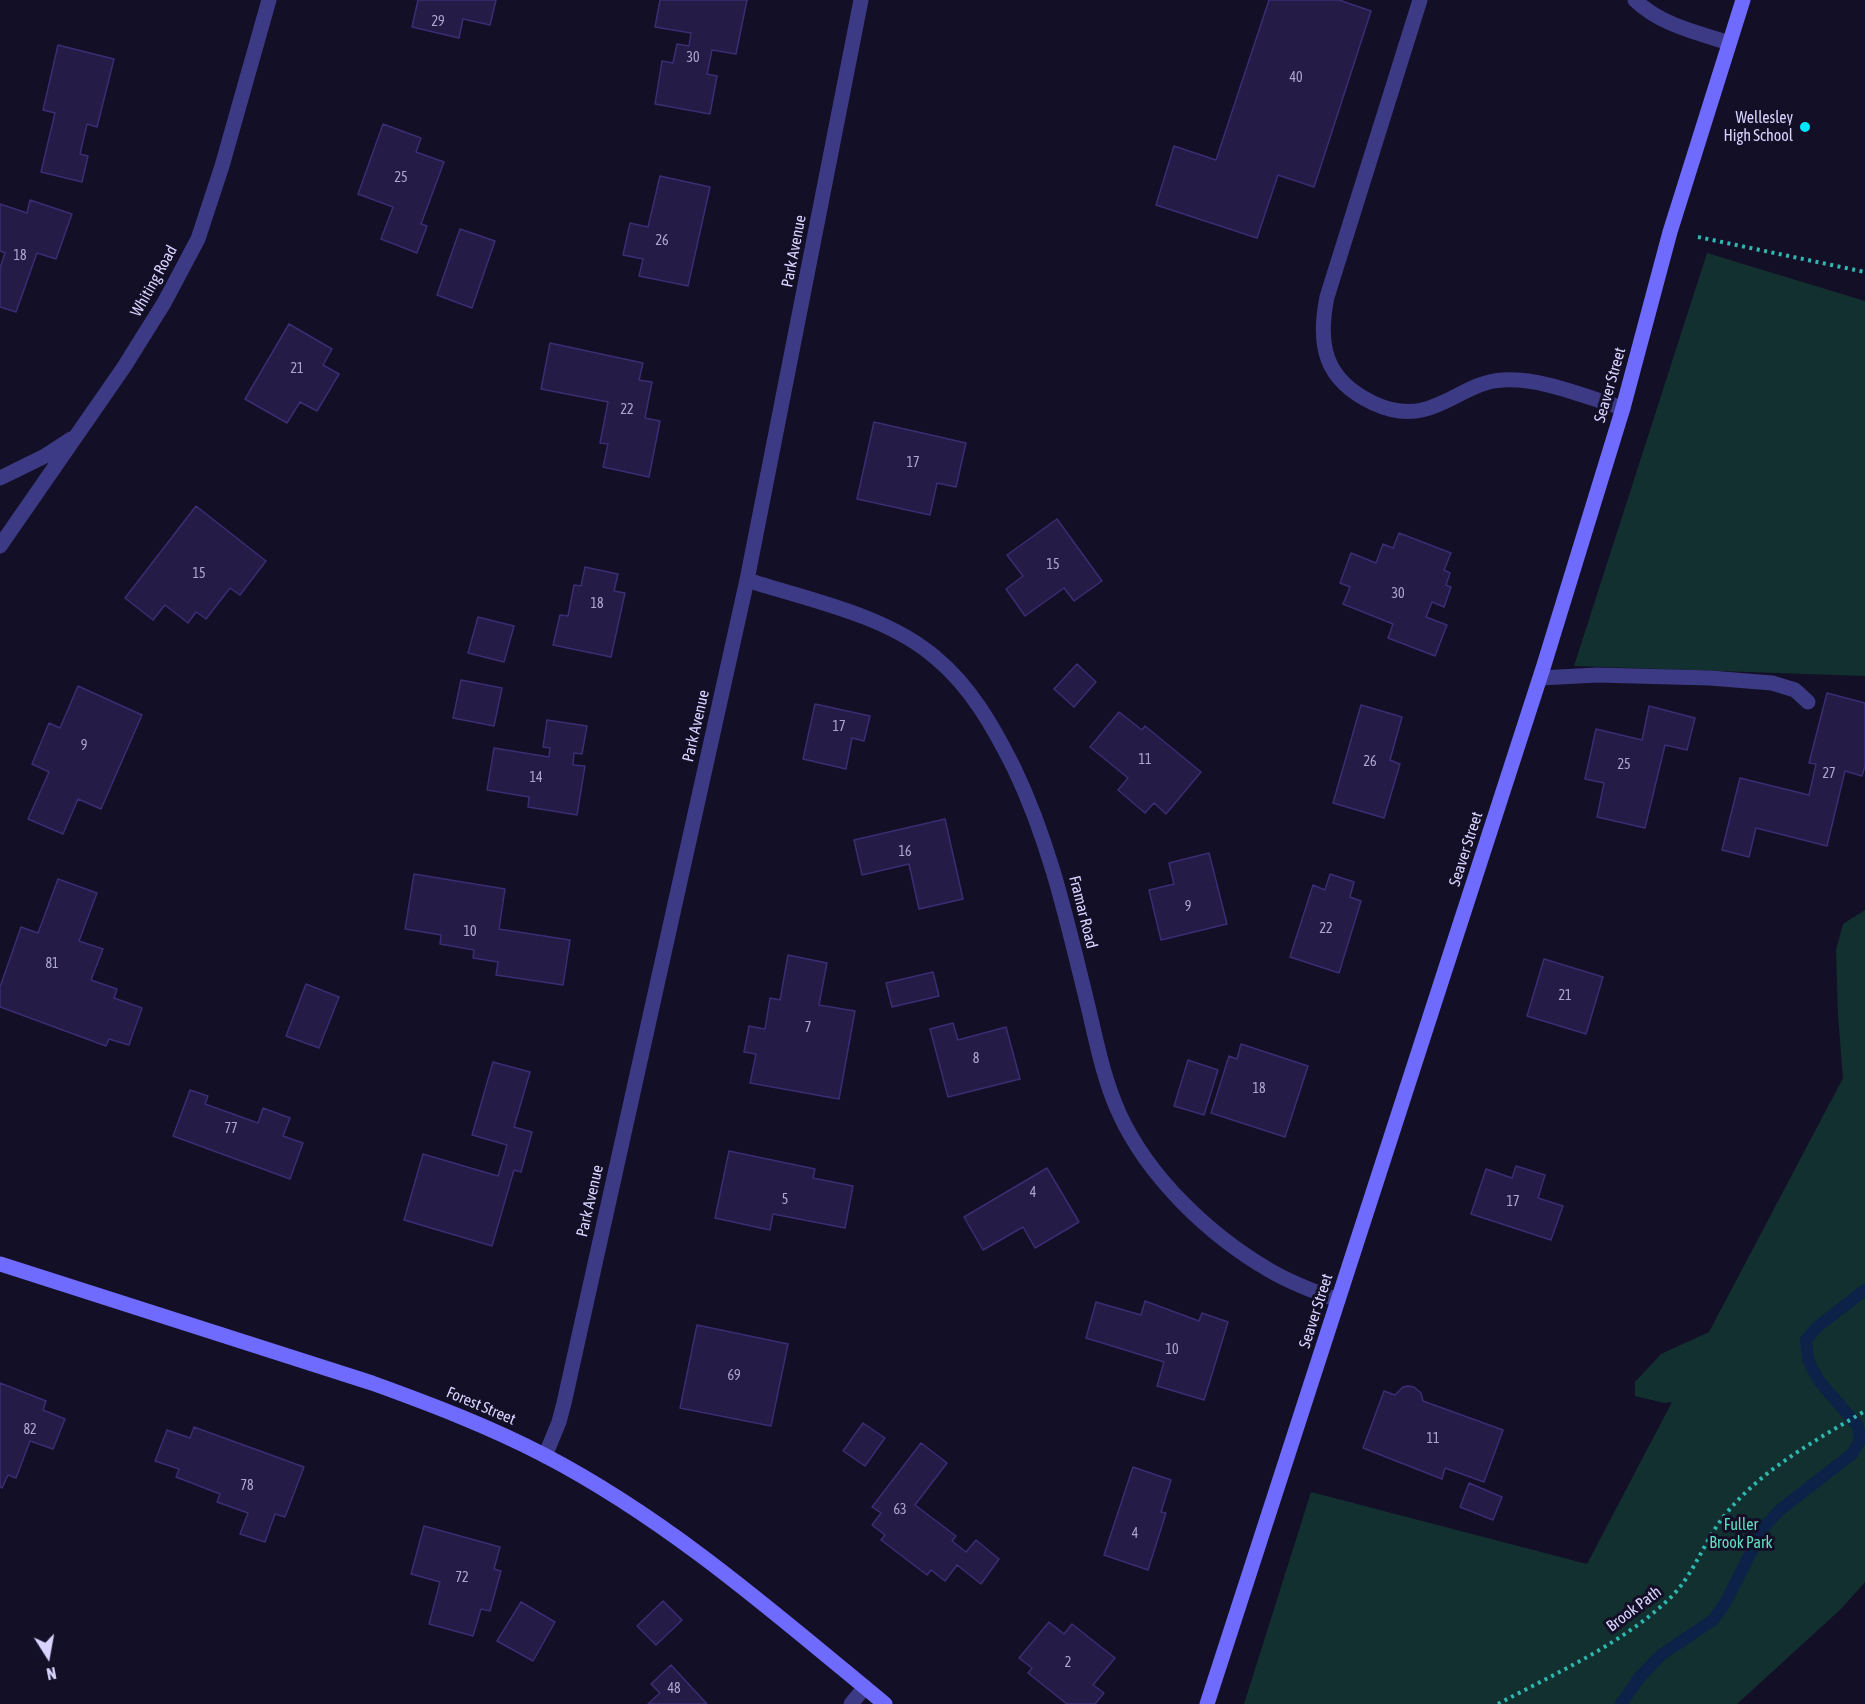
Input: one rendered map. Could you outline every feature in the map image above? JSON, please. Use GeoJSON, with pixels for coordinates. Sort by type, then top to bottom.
{"type":"FeatureCollection","features":[{"type":"Feature","properties":{"kind":"street","name":"Whiting Road"},"geometry":{"type":"LineString","coordinates":[[0,546],[144,335],[198,239],[225,156],[269,0]]}},
{"type":"Feature","properties":{"kind":"street","name":"Park Avenue"},"geometry":{"type":"LineString","coordinates":[[545,1456],[564,1403],[747,580],[861,0]]}},
{"type":"Feature","properties":{"kind":"street"},"geometry":{"type":"LineString","coordinates":[[1420,0],[1327,297],[1322,341],[1331,366],[1346,388],[1381,407],[1400,412],[1435,407],[1482,384],[1501,380],[1522,380],[1545,385],[1623,408]]}},
{"type":"Feature","properties":{"kind":"street"},"geometry":{"type":"LineString","coordinates":[[1635,0],[1661,19],[1729,43]]}},
{"type":"Feature","properties":{"kind":"street","name":"Seaver Street"},"geometry":{"type":"LineString","coordinates":[[1208,1704],[1540,678],[1623,408],[1670,232],[1743,0]]}},
{"type":"Feature","properties":{"kind":"street"},"geometry":{"type":"LineString","coordinates":[[0,478],[45,456],[76,436]]}},
{"type":"Feature","properties":{"kind":"street","name":"Framar Road"},"geometry":{"type":"LineString","coordinates":[[747,580],[857,615],[886,627],[913,641],[936,657],[958,679],[994,730],[1026,792],[1037,819],[1053,869],[1104,1069],[1119,1112],[1131,1137],[1167,1184],[1225,1239],[1269,1270],[1338,1300]]}},
{"type":"Feature","properties":{"kind":"street"},"geometry":{"type":"LineString","coordinates":[[1540,678],[1597,675],[1751,681],[1772,683],[1795,690],[1808,702]]}},
{"type":"Feature","properties":{"kind":"street","name":"Forest Street"},"geometry":{"type":"LineString","coordinates":[[0,1264],[401,1394],[478,1424],[545,1456],[637,1512],[714,1566],[885,1704]]}},
{"type":"Feature","properties":{"kind":"street"},"geometry":{"type":"LineString","coordinates":[[851,1704],[865,1687]]}},
{"type":"Feature","properties":{"kind":"path"},"geometry":{"type":"LineString","coordinates":[[1670,232],[1865,272]]}},
{"type":"Feature","properties":{"kind":"path","name":"Brook Path"},"geometry":{"type":"LineString","coordinates":[[1498,1704],[1608,1644],[1647,1619],[1670,1598],[1688,1576],[1720,1521],[1742,1496],[1788,1457],[1865,1411]]}},
{"type":"Feature","properties":{"kind":"green space"},"geometry":{"type":"Polygon","coordinates":[[[1707,253],[1865,301],[1865,676],[1574,666],[1707,253]]]}},
{"type":"Feature","properties":{"kind":"green space","name":"Fuller Brook Park"},"geometry":{"type":"Polygon","coordinates":[[[1865,910],[1865,1582],[1841,1609],[1737,1704],[1244,1704],[1311,1492],[1587,1564],[1672,1402],[1664,1403],[1635,1396],[1635,1382],[1661,1354],[1709,1332],[1843,1078],[1836,950],[1843,924],[1865,910]]]}},
{"type":"Feature","properties":{"kind":"building"},"geometry":{"type":"Polygon","coordinates":[[[418,0],[496,0],[490,25],[463,19],[459,38],[412,27],[418,0]]]}},
{"type":"Feature","properties":{"kind":"building"},"geometry":{"type":"Polygon","coordinates":[[[660,0],[747,0],[736,54],[712,50],[707,74],[717,76],[710,114],[655,104],[662,61],[673,63],[677,44],[689,46],[691,33],[655,27],[660,0]]]}},
{"type":"Feature","properties":{"kind":"building"},"geometry":{"type":"Polygon","coordinates":[[[1269,0],[1339,0],[1371,11],[1314,187],[1278,175],[1257,238],[1156,205],[1174,146],[1216,160],[1269,0]]]}},
{"type":"Feature","properties":{"kind":"building"},"geometry":{"type":"Polygon","coordinates":[[[58,45],[114,59],[97,127],[87,124],[80,154],[88,156],[82,182],[41,172],[55,113],[43,110],[58,45]]]}},
{"type":"Feature","properties":{"kind":"building"},"geometry":{"type":"Polygon","coordinates":[[[383,124],[421,138],[416,152],[444,162],[421,224],[427,226],[417,253],[381,239],[393,207],[358,194],[383,124]]]}},
{"type":"Feature","properties":{"kind":"building"},"geometry":{"type":"Polygon","coordinates":[[[660,176],[710,187],[688,286],[639,276],[643,259],[623,255],[630,223],[648,227],[660,176]]]}},
{"type":"Feature","properties":{"kind":"building"},"geometry":{"type":"Polygon","coordinates":[[[30,200],[72,214],[56,259],[37,253],[16,312],[0,307],[0,268],[5,253],[0,251],[0,204],[27,213],[30,200]]]}},
{"type":"Feature","properties":{"kind":"building"},"geometry":{"type":"Polygon","coordinates":[[[460,229],[495,241],[472,308],[437,295],[460,229]]]}},
{"type":"Feature","properties":{"kind":"building"},"geometry":{"type":"Polygon","coordinates":[[[289,324],[332,349],[323,365],[339,374],[317,411],[300,402],[287,423],[245,399],[289,324]]]}},
{"type":"Feature","properties":{"kind":"building"},"geometry":{"type":"Polygon","coordinates":[[[550,343],[643,363],[639,380],[652,382],[645,418],[660,421],[649,477],[603,467],[608,444],[600,443],[608,402],[541,389],[550,343]]]}},
{"type":"Feature","properties":{"kind":"building"},"geometry":{"type":"Polygon","coordinates":[[[874,422],[966,443],[956,487],[937,483],[930,515],[857,499],[874,422]]]}},
{"type":"Feature","properties":{"kind":"building"},"geometry":{"type":"Polygon","coordinates":[[[196,506],[266,561],[240,595],[230,588],[206,619],[196,612],[188,623],[165,605],[153,620],[125,598],[196,506]]]}},
{"type":"Feature","properties":{"kind":"building"},"geometry":{"type":"Polygon","coordinates":[[[1057,519],[1102,581],[1074,601],[1064,588],[1025,616],[1006,589],[1023,576],[1007,555],[1057,519]]]}},
{"type":"Feature","properties":{"kind":"building"},"geometry":{"type":"Polygon","coordinates":[[[1399,533],[1451,553],[1444,570],[1450,573],[1446,585],[1451,587],[1444,607],[1432,602],[1426,617],[1447,625],[1435,656],[1388,638],[1393,624],[1343,604],[1350,587],[1340,583],[1351,553],[1376,563],[1383,544],[1393,548],[1399,533]]]}},
{"type":"Feature","properties":{"kind":"building"},"geometry":{"type":"Polygon","coordinates":[[[585,567],[618,574],[614,591],[625,593],[611,657],[553,645],[560,615],[568,616],[574,585],[581,586],[585,567]]]}},
{"type":"Feature","properties":{"kind":"building"},"geometry":{"type":"Polygon","coordinates":[[[478,617],[514,626],[504,662],[468,653],[478,617]]]}},
{"type":"Feature","properties":{"kind":"building"},"geometry":{"type":"Polygon","coordinates":[[[1077,664],[1096,682],[1074,707],[1054,689],[1077,664]]]}},
{"type":"Feature","properties":{"kind":"building"},"geometry":{"type":"Polygon","coordinates":[[[461,680],[502,688],[494,726],[453,718],[461,680]]]}},
{"type":"Feature","properties":{"kind":"building"},"geometry":{"type":"Polygon","coordinates":[[[78,686],[142,715],[101,809],[78,799],[63,834],[28,819],[49,772],[32,764],[49,723],[60,728],[78,686]]]}},
{"type":"Feature","properties":{"kind":"building"},"geometry":{"type":"Polygon","coordinates":[[[1827,693],[1865,703],[1865,766],[1862,776],[1845,771],[1827,846],[1756,828],[1749,857],[1722,850],[1740,778],[1809,795],[1816,764],[1809,763],[1827,693]]]}},
{"type":"Feature","properties":{"kind":"building"},"geometry":{"type":"Polygon","coordinates":[[[815,704],[870,716],[864,741],[852,738],[846,769],[803,759],[815,704]]]}},
{"type":"Feature","properties":{"kind":"building"},"geometry":{"type":"Polygon","coordinates":[[[1361,705],[1402,717],[1390,760],[1400,764],[1384,818],[1333,803],[1361,705]]]}},
{"type":"Feature","properties":{"kind":"building"},"geometry":{"type":"Polygon","coordinates":[[[1649,706],[1695,718],[1687,750],[1665,745],[1645,828],[1597,817],[1604,783],[1585,779],[1596,729],[1642,740],[1649,706]]]}},
{"type":"Feature","properties":{"kind":"building"},"geometry":{"type":"Polygon","coordinates":[[[1119,712],[1142,730],[1145,726],[1201,772],[1166,814],[1154,803],[1145,813],[1118,790],[1128,778],[1090,747],[1119,712]]]}},
{"type":"Feature","properties":{"kind":"building"},"geometry":{"type":"Polygon","coordinates":[[[547,720],[587,726],[582,754],[574,753],[573,765],[585,766],[577,815],[528,807],[529,797],[487,790],[494,748],[549,757],[550,748],[543,747],[547,720]]]}},
{"type":"Feature","properties":{"kind":"building"},"geometry":{"type":"Polygon","coordinates":[[[945,819],[963,899],[919,909],[909,864],[862,875],[854,840],[945,819]]]}},
{"type":"Feature","properties":{"kind":"building"},"geometry":{"type":"Polygon","coordinates":[[[1209,853],[1227,924],[1161,940],[1149,890],[1174,884],[1169,863],[1209,853]]]}},
{"type":"Feature","properties":{"kind":"building"},"geometry":{"type":"Polygon","coordinates":[[[414,874],[505,889],[499,929],[570,940],[563,985],[496,975],[498,962],[473,958],[474,950],[440,944],[441,935],[405,929],[414,874]]]}},
{"type":"Feature","properties":{"kind":"building"},"geometry":{"type":"Polygon","coordinates":[[[1330,874],[1354,882],[1350,897],[1361,901],[1339,973],[1290,957],[1313,885],[1325,890],[1330,874]]]}},
{"type":"Feature","properties":{"kind":"building"},"geometry":{"type":"Polygon","coordinates":[[[58,879],[97,893],[79,941],[103,949],[91,980],[117,989],[114,998],[142,1008],[129,1045],[109,1039],[106,1046],[0,1007],[0,987],[21,927],[38,933],[58,879]]]}},
{"type":"Feature","properties":{"kind":"building"},"geometry":{"type":"Polygon","coordinates":[[[788,955],[827,963],[819,1005],[855,1011],[839,1099],[750,1083],[756,1054],[744,1052],[749,1026],[765,1029],[770,998],[780,1000],[788,955]]]}},
{"type":"Feature","properties":{"kind":"building"},"geometry":{"type":"Polygon","coordinates":[[[1544,959],[1603,977],[1586,1034],[1527,1016],[1544,959]]]}},
{"type":"Feature","properties":{"kind":"building"},"geometry":{"type":"Polygon","coordinates":[[[933,972],[939,996],[892,1007],[886,983],[933,972]]]}},
{"type":"Feature","properties":{"kind":"building"},"geometry":{"type":"Polygon","coordinates":[[[306,984],[339,997],[319,1048],[286,1036],[306,984]]]}},
{"type":"Feature","properties":{"kind":"building"},"geometry":{"type":"Polygon","coordinates":[[[953,1023],[958,1040],[1006,1027],[1020,1079],[948,1097],[930,1029],[953,1023]]]}},
{"type":"Feature","properties":{"kind":"building"},"geometry":{"type":"Polygon","coordinates":[[[1241,1044],[1308,1066],[1285,1137],[1211,1113],[1229,1056],[1237,1059],[1241,1044]]]}},
{"type":"Feature","properties":{"kind":"building"},"geometry":{"type":"Polygon","coordinates":[[[1188,1060],[1218,1070],[1204,1115],[1174,1106],[1188,1060]]]}},
{"type":"Feature","properties":{"kind":"building"},"geometry":{"type":"Polygon","coordinates":[[[493,1062],[530,1072],[514,1127],[532,1132],[521,1172],[514,1170],[492,1246],[404,1220],[423,1154],[498,1176],[507,1145],[472,1135],[493,1062]]]}},
{"type":"Feature","properties":{"kind":"building"},"geometry":{"type":"Polygon","coordinates":[[[190,1090],[208,1096],[205,1104],[258,1123],[263,1108],[290,1118],[283,1136],[303,1143],[290,1179],[173,1136],[190,1090]]]}},
{"type":"Feature","properties":{"kind":"building"},"geometry":{"type":"Polygon","coordinates":[[[729,1151],[815,1169],[813,1178],[853,1186],[845,1228],[773,1214],[770,1230],[715,1218],[729,1151]]]}},
{"type":"Feature","properties":{"kind":"building"},"geometry":{"type":"Polygon","coordinates":[[[1516,1166],[1545,1175],[1538,1198],[1563,1206],[1551,1240],[1471,1214],[1486,1169],[1512,1178],[1516,1166]]]}},
{"type":"Feature","properties":{"kind":"building"},"geometry":{"type":"Polygon","coordinates":[[[1047,1168],[1079,1222],[1035,1248],[1023,1227],[983,1250],[964,1217],[1047,1168]]]}},
{"type":"Feature","properties":{"kind":"building"},"geometry":{"type":"Polygon","coordinates":[[[1145,1301],[1199,1321],[1202,1313],[1228,1322],[1204,1400],[1157,1386],[1164,1362],[1086,1338],[1096,1302],[1141,1315],[1145,1301]]]}},
{"type":"Feature","properties":{"kind":"building"},"geometry":{"type":"Polygon","coordinates":[[[697,1325],[788,1344],[771,1426],[680,1408],[697,1325]]]}},
{"type":"Feature","properties":{"kind":"building"},"geometry":{"type":"Polygon","coordinates":[[[0,1383],[46,1401],[43,1410],[65,1419],[53,1449],[30,1441],[16,1478],[8,1475],[2,1488],[0,1487],[0,1383]]]}},
{"type":"Feature","properties":{"kind":"building"},"geometry":{"type":"Polygon","coordinates":[[[1403,1387],[1414,1387],[1421,1393],[1423,1401],[1503,1430],[1484,1482],[1445,1468],[1442,1479],[1363,1448],[1384,1391],[1395,1395],[1403,1387]]]}},
{"type":"Feature","properties":{"kind":"building"},"geometry":{"type":"Polygon","coordinates":[[[863,1423],[885,1438],[865,1466],[843,1451],[863,1423]]]}},
{"type":"Feature","properties":{"kind":"building"},"geometry":{"type":"Polygon","coordinates":[[[194,1427],[304,1467],[285,1517],[275,1514],[265,1542],[240,1534],[248,1513],[217,1502],[220,1494],[176,1477],[179,1469],[155,1461],[167,1430],[190,1438],[194,1427]]]}},
{"type":"Feature","properties":{"kind":"building"},"geometry":{"type":"Polygon","coordinates":[[[921,1443],[947,1463],[915,1505],[956,1536],[952,1541],[966,1552],[976,1540],[999,1559],[981,1584],[957,1565],[945,1581],[931,1570],[927,1575],[881,1540],[885,1535],[872,1525],[881,1513],[872,1507],[921,1443]]]}},
{"type":"Feature","properties":{"kind":"building"},"geometry":{"type":"Polygon","coordinates":[[[1133,1467],[1171,1480],[1161,1512],[1166,1513],[1148,1570],[1104,1555],[1133,1467]]]}},
{"type":"Feature","properties":{"kind":"building"},"geometry":{"type":"Polygon","coordinates":[[[1469,1483],[1502,1497],[1493,1520],[1460,1507],[1469,1483]]]}},
{"type":"Feature","properties":{"kind":"building"},"geometry":{"type":"Polygon","coordinates":[[[424,1526],[500,1547],[494,1569],[501,1571],[490,1611],[481,1609],[473,1636],[429,1624],[440,1582],[411,1574],[424,1526]]]}},
{"type":"Feature","properties":{"kind":"building"},"geometry":{"type":"Polygon","coordinates":[[[663,1601],[682,1620],[656,1645],[637,1626],[663,1601]]]}},
{"type":"Feature","properties":{"kind":"building"},"geometry":{"type":"Polygon","coordinates":[[[521,1602],[555,1622],[533,1661],[497,1641],[521,1602]]]}},
{"type":"Feature","properties":{"kind":"building"},"geometry":{"type":"Polygon","coordinates":[[[1049,1622],[1064,1634],[1072,1624],[1115,1658],[1093,1685],[1104,1693],[1095,1704],[1067,1704],[1028,1673],[1032,1668],[1019,1658],[1049,1622]]]}},
{"type":"Feature","properties":{"kind":"building"},"geometry":{"type":"Polygon","coordinates":[[[671,1665],[707,1704],[648,1704],[660,1693],[651,1684],[671,1665]]]}},
{"type":"Feature","properties":{"kind":"waterway"},"geometry":{"type":"LineString","coordinates":[[1621,1704],[1639,1678],[1661,1655],[1713,1620],[1724,1605],[1764,1527],[1781,1509],[1852,1454],[1860,1441],[1858,1426],[1819,1381],[1808,1360],[1806,1340],[1817,1327],[1865,1290]]}},
{"type":"Feature","properties":{"kind":"place","name":"Wellesley High School"},"geometry":{"type":"Point","coordinates":[1805,127]}}]}
